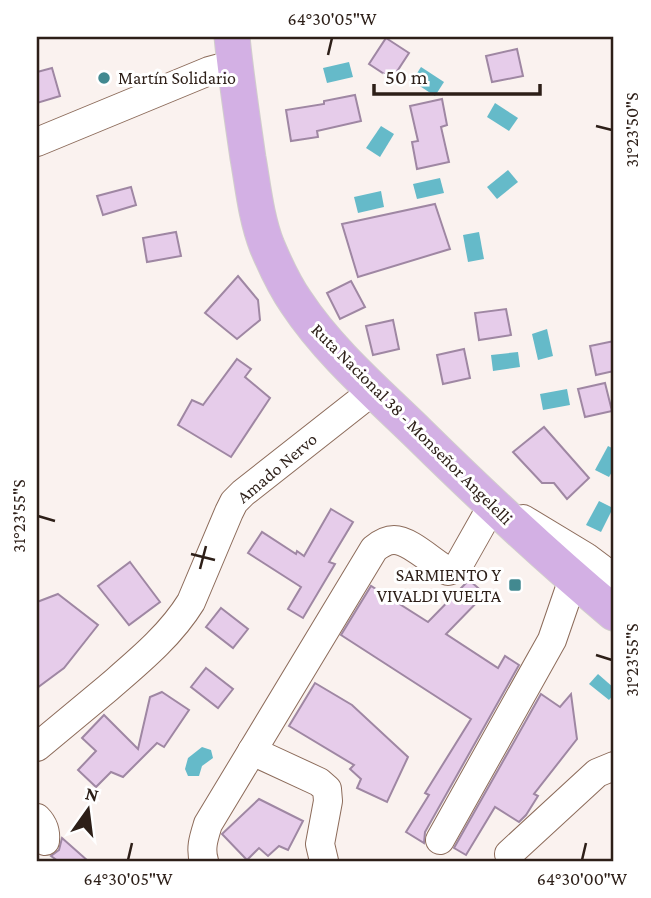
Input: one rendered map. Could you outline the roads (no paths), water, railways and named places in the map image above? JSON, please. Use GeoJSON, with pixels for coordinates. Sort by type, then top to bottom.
{"type":"FeatureCollection","features":[{"type":"Feature","properties":{"kind":"main road","name":"Ruta Nacional 38 - Monseñor Angelelli"},"geometry":{"type":"LineString","coordinates":[[233,51],[251,175],[266,242],[281,275],[307,318],[334,350],[485,498],[614,613]]}},
{"type":"Feature","properties":{"kind":"street"},"geometry":{"type":"LineString","coordinates":[[37,142],[209,71],[233,51]]}},
{"type":"Feature","properties":{"kind":"street","name":"Amado Nervo"},"geometry":{"type":"LineString","coordinates":[[37,747],[136,664],[183,616],[234,502],[374,390]]}},
{"type":"Feature","properties":{"kind":"street"},"geometry":{"type":"LineString","coordinates":[[204,861],[203,839],[208,824],[374,549],[382,542],[393,540],[405,543],[448,571],[457,568],[485,498],[586,557],[614,578]]}},
{"type":"Feature","properties":{"kind":"street"},"geometry":{"type":"LineString","coordinates":[[440,840],[552,640],[573,579]]}},
{"type":"Feature","properties":{"kind":"street"},"geometry":{"type":"LineString","coordinates":[[252,751],[319,782],[327,789],[328,801],[320,844],[324,861]]}},
{"type":"Feature","properties":{"kind":"street"},"geometry":{"type":"LineString","coordinates":[[509,854],[597,773],[614,766]]}},
{"type":"Feature","properties":{"kind":"water"},"geometry":{"type":"Polygon","coordinates":[[[349,62],[353,77],[327,83],[323,68],[349,62]]]}},
{"type":"Feature","properties":{"kind":"water"},"geometry":{"type":"Polygon","coordinates":[[[421,67],[444,82],[435,96],[412,81],[421,67]]]}},
{"type":"Feature","properties":{"kind":"water"},"geometry":{"type":"Polygon","coordinates":[[[495,103],[518,118],[509,131],[487,117],[495,103]]]}},
{"type":"Feature","properties":{"kind":"water"},"geometry":{"type":"Polygon","coordinates":[[[381,126],[394,134],[380,157],[366,148],[381,126]]]}},
{"type":"Feature","properties":{"kind":"water"},"geometry":{"type":"Polygon","coordinates":[[[508,170],[518,182],[497,199],[487,187],[508,170]]]}},
{"type":"Feature","properties":{"kind":"water"},"geometry":{"type":"Polygon","coordinates":[[[440,178],[444,193],[417,199],[413,184],[440,178]]]}},
{"type":"Feature","properties":{"kind":"water"},"geometry":{"type":"Polygon","coordinates":[[[381,191],[384,207],[358,213],[354,197],[381,191]]]}},
{"type":"Feature","properties":{"kind":"water"},"geometry":{"type":"Polygon","coordinates":[[[479,232],[484,259],[468,262],[463,235],[479,232]]]}},
{"type":"Feature","properties":{"kind":"water"},"geometry":{"type":"Polygon","coordinates":[[[547,329],[553,356],[538,360],[532,334],[547,329]]]}},
{"type":"Feature","properties":{"kind":"water"},"geometry":{"type":"Polygon","coordinates":[[[518,352],[520,367],[493,371],[491,355],[518,352]]]}},
{"type":"Feature","properties":{"kind":"water"},"geometry":{"type":"Polygon","coordinates":[[[567,389],[570,405],[543,410],[540,394],[567,389]]]}},
{"type":"Feature","properties":{"kind":"water"},"geometry":{"type":"Polygon","coordinates":[[[608,446],[614,449],[614,468],[609,477],[595,470],[608,446]]]}},
{"type":"Feature","properties":{"kind":"water"},"geometry":{"type":"Polygon","coordinates":[[[599,501],[613,508],[601,532],[586,525],[599,501]]]}},
{"type":"Feature","properties":{"kind":"water"},"geometry":{"type":"Polygon","coordinates":[[[598,674],[614,688],[614,694],[609,700],[589,684],[598,674]]]}},
{"type":"Feature","properties":{"kind":"water"},"geometry":{"type":"Polygon","coordinates":[[[202,747],[211,750],[213,758],[202,766],[199,776],[188,776],[185,769],[188,758],[202,747]]]}},
{"type":"Feature","properties":{"kind":"place","name":"Martín Solidario"},"geometry":{"type":"Point","coordinates":[104,78]}},
{"type":"Feature","properties":{"kind":"place","name":"SARMIENTO Y VIVALDI VUELTA"},"geometry":{"type":"Point","coordinates":[515,585]}}]}
